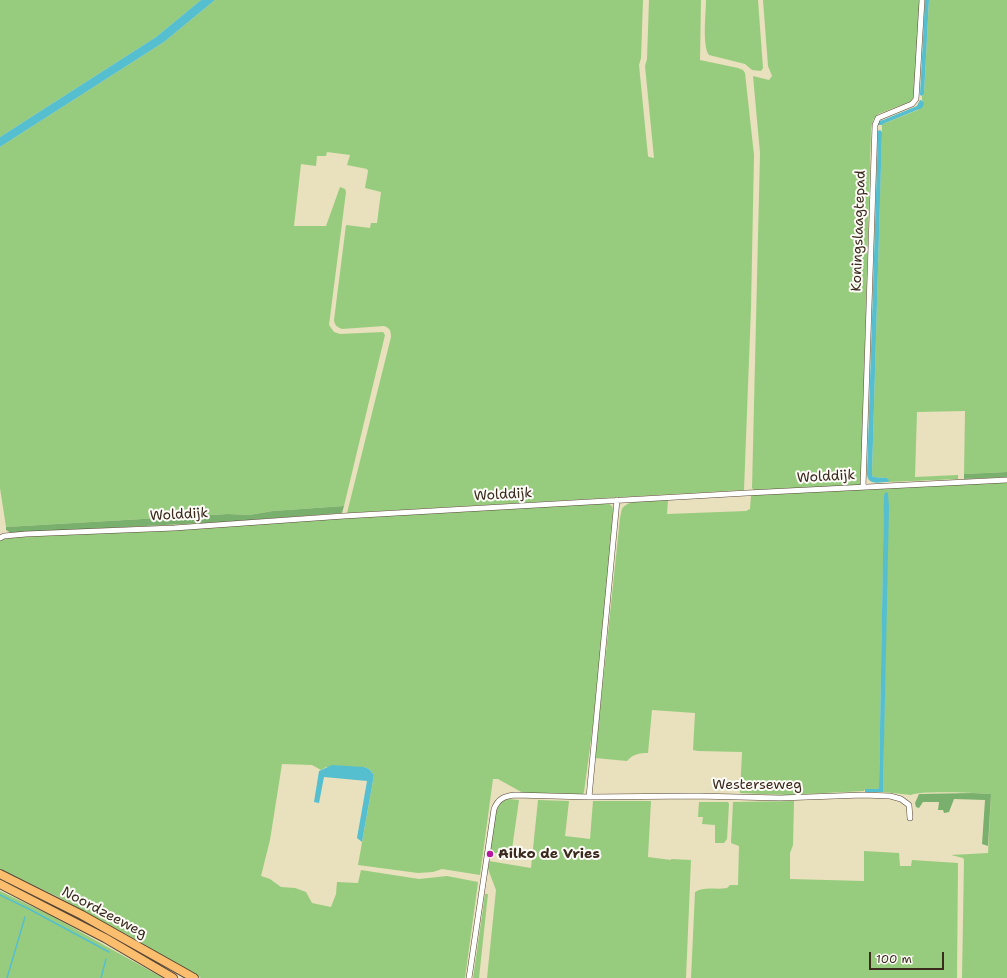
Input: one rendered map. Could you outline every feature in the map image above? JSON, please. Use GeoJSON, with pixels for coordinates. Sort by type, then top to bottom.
{"type":"FeatureCollection","features":[{"type":"Feature","properties":{"kind":"highway","name":"Noordzeeweg"},"geometry":{"type":"LineString","coordinates":[[0,874],[82,915],[194,978]]}},
{"type":"Feature","properties":{"kind":"highway","name":"Noordzeeweg"},"geometry":{"type":"LineString","coordinates":[[0,884],[105,938],[173,978]]}},
{"type":"Feature","properties":{"kind":"street","name":"Koningslaagtepad"},"geometry":{"type":"LineString","coordinates":[[863,487],[875,125],[878,118],[912,104],[916,99],[922,0]]}},
{"type":"Feature","properties":{"kind":"street","name":"Wolddijk"},"geometry":{"type":"LineString","coordinates":[[0,538],[4,536],[26,534],[174,528],[617,500],[1007,480]]}},
{"type":"Feature","properties":{"kind":"street"},"geometry":{"type":"LineString","coordinates":[[589,797],[617,500]]}},
{"type":"Feature","properties":{"kind":"street","name":"Westerseweg"},"geometry":{"type":"LineString","coordinates":[[469,978],[494,809],[500,799],[509,796],[697,796],[780,798],[863,795],[890,796],[901,799],[909,805],[910,818]]}},
{"type":"Feature","properties":{"kind":"green space"},"geometry":{"type":"Polygon","coordinates":[[[0,0],[201,0],[156,37],[0,137],[0,0]]]}},
{"type":"Feature","properties":{"kind":"green space"},"geometry":{"type":"Polygon","coordinates":[[[215,0],[643,0],[641,58],[639,65],[648,156],[654,158],[645,66],[647,59],[649,0],[701,0],[700,60],[738,68],[743,70],[745,73],[754,155],[751,308],[744,490],[347,513],[391,335],[389,329],[384,326],[342,329],[335,324],[334,320],[346,225],[370,228],[371,223],[377,223],[381,192],[365,188],[368,171],[367,169],[347,165],[350,155],[327,152],[326,156],[317,156],[316,166],[301,164],[294,226],[326,226],[340,187],[345,189],[346,192],[329,325],[334,332],[340,334],[383,332],[385,335],[344,506],[273,511],[249,515],[228,514],[6,527],[0,488],[0,147],[164,42],[215,0]]]}},
{"type":"Feature","properties":{"kind":"green space"},"geometry":{"type":"Polygon","coordinates":[[[706,0],[758,0],[763,68],[761,71],[752,70],[745,64],[709,55],[705,37],[706,0]]]}},
{"type":"Feature","properties":{"kind":"green space"},"geometry":{"type":"Polygon","coordinates":[[[763,0],[920,0],[914,97],[912,101],[878,114],[873,120],[871,129],[861,485],[754,490],[752,488],[760,153],[753,76],[769,80],[772,76],[768,66],[763,0]]]}},
{"type":"Feature","properties":{"kind":"green space"},"geometry":{"type":"Polygon","coordinates":[[[929,0],[1007,0],[1007,472],[964,474],[965,411],[917,412],[915,477],[958,475],[958,479],[888,482],[887,478],[873,477],[872,474],[882,125],[918,110],[923,101],[922,96],[924,94],[929,0]]]}},
{"type":"Feature","properties":{"kind":"green space"},"geometry":{"type":"Polygon","coordinates":[[[1007,472],[1007,477],[964,479],[964,474],[1007,472]]]}},
{"type":"Feature","properties":{"kind":"green space"},"geometry":{"type":"Polygon","coordinates":[[[1007,482],[1007,978],[962,978],[964,860],[963,858],[951,855],[988,853],[991,794],[937,792],[917,793],[911,795],[883,792],[888,493],[884,509],[878,789],[786,795],[740,793],[742,752],[693,750],[695,713],[652,710],[648,753],[636,754],[627,761],[595,758],[620,518],[622,509],[625,505],[643,500],[668,500],[667,514],[746,511],[750,509],[751,495],[1007,482]]]}},
{"type":"Feature","properties":{"kind":"green space"},"geometry":{"type":"Polygon","coordinates":[[[608,503],[612,506],[613,510],[612,532],[593,725],[583,794],[523,793],[498,779],[493,779],[480,875],[442,869],[433,872],[418,873],[358,865],[374,775],[369,769],[364,767],[326,767],[321,770],[312,765],[282,764],[270,840],[261,876],[270,879],[281,887],[295,888],[306,892],[312,903],[331,907],[336,894],[337,882],[358,883],[361,870],[419,879],[447,876],[478,882],[465,978],[201,978],[126,934],[60,898],[0,869],[0,540],[26,536],[608,503]]]}},
{"type":"Feature","properties":{"kind":"green space"},"geometry":{"type":"Polygon","coordinates":[[[344,506],[342,513],[223,522],[11,533],[6,530],[6,527],[228,514],[249,515],[273,511],[344,506]]]}},
{"type":"Feature","properties":{"kind":"green space"},"geometry":{"type":"Polygon","coordinates":[[[919,794],[991,794],[988,846],[982,844],[985,800],[954,799],[949,812],[944,813],[943,810],[938,810],[939,802],[923,802],[919,808],[916,807],[915,803],[919,794]]]}},
{"type":"Feature","properties":{"kind":"green space"},"geometry":{"type":"Polygon","coordinates":[[[503,800],[519,800],[511,856],[490,852],[496,811],[503,800]]]}},
{"type":"Feature","properties":{"kind":"green space"},"geometry":{"type":"Polygon","coordinates":[[[538,800],[569,801],[565,836],[590,839],[593,801],[651,801],[648,857],[671,860],[691,860],[686,978],[487,978],[496,890],[488,869],[489,861],[531,868],[538,800]]]}},
{"type":"Feature","properties":{"kind":"green space"},"geometry":{"type":"Polygon","coordinates":[[[794,801],[793,845],[790,853],[790,879],[864,881],[864,851],[899,853],[900,866],[911,866],[912,860],[958,863],[957,978],[691,978],[695,892],[702,889],[727,888],[730,885],[738,885],[739,846],[731,843],[733,802],[794,801]]]}},
{"type":"Feature","properties":{"kind":"green space"},"geometry":{"type":"Polygon","coordinates":[[[699,802],[728,802],[727,839],[724,843],[715,843],[715,825],[702,824],[703,817],[698,817],[699,802]]]}},
{"type":"Feature","properties":{"kind":"green space"},"geometry":{"type":"Polygon","coordinates":[[[0,891],[52,916],[163,978],[0,978],[0,891]]]}},
{"type":"Feature","properties":{"kind":"green space"},"geometry":{"type":"Polygon","coordinates":[[[485,894],[488,894],[479,978],[473,978],[485,894]]]}},
{"type":"Feature","properties":{"kind":"water"},"geometry":{"type":"Polygon","coordinates":[[[201,0],[215,0],[164,42],[0,147],[0,137],[156,37],[201,0]]]}},
{"type":"Feature","properties":{"kind":"water"},"geometry":{"type":"Polygon","coordinates":[[[925,0],[929,0],[924,94],[922,96],[920,94],[925,0]]]}},
{"type":"Feature","properties":{"kind":"water"},"geometry":{"type":"Polygon","coordinates":[[[920,100],[923,101],[924,104],[922,108],[882,125],[878,125],[879,121],[917,106],[920,100]]]}},
{"type":"Feature","properties":{"kind":"water"},"geometry":{"type":"Polygon","coordinates":[[[880,130],[882,132],[872,474],[873,477],[887,478],[889,480],[888,482],[878,483],[869,480],[867,474],[878,131],[880,130]]]}},
{"type":"Feature","properties":{"kind":"water"},"geometry":{"type":"Polygon","coordinates":[[[886,492],[888,493],[889,508],[883,792],[865,792],[865,789],[878,789],[879,787],[884,495],[886,492]]]}},
{"type":"Feature","properties":{"kind":"water"},"geometry":{"type":"Polygon","coordinates":[[[332,765],[364,767],[369,769],[374,775],[362,842],[357,838],[367,781],[324,777],[319,803],[314,802],[319,771],[332,765]]]}},
{"type":"Feature","properties":{"kind":"waterway"},"geometry":{"type":"LineString","coordinates":[[0,895],[109,952]]}},
{"type":"Feature","properties":{"kind":"waterway"},"geometry":{"type":"LineString","coordinates":[[7,978],[25,917]]}},
{"type":"Feature","properties":{"kind":"waterway"},"geometry":{"type":"LineString","coordinates":[[101,978],[106,959]]}},
{"type":"Feature","properties":{"kind":"place","name":"Ailko de Vries"},"geometry":{"type":"Point","coordinates":[490,854]}}]}
